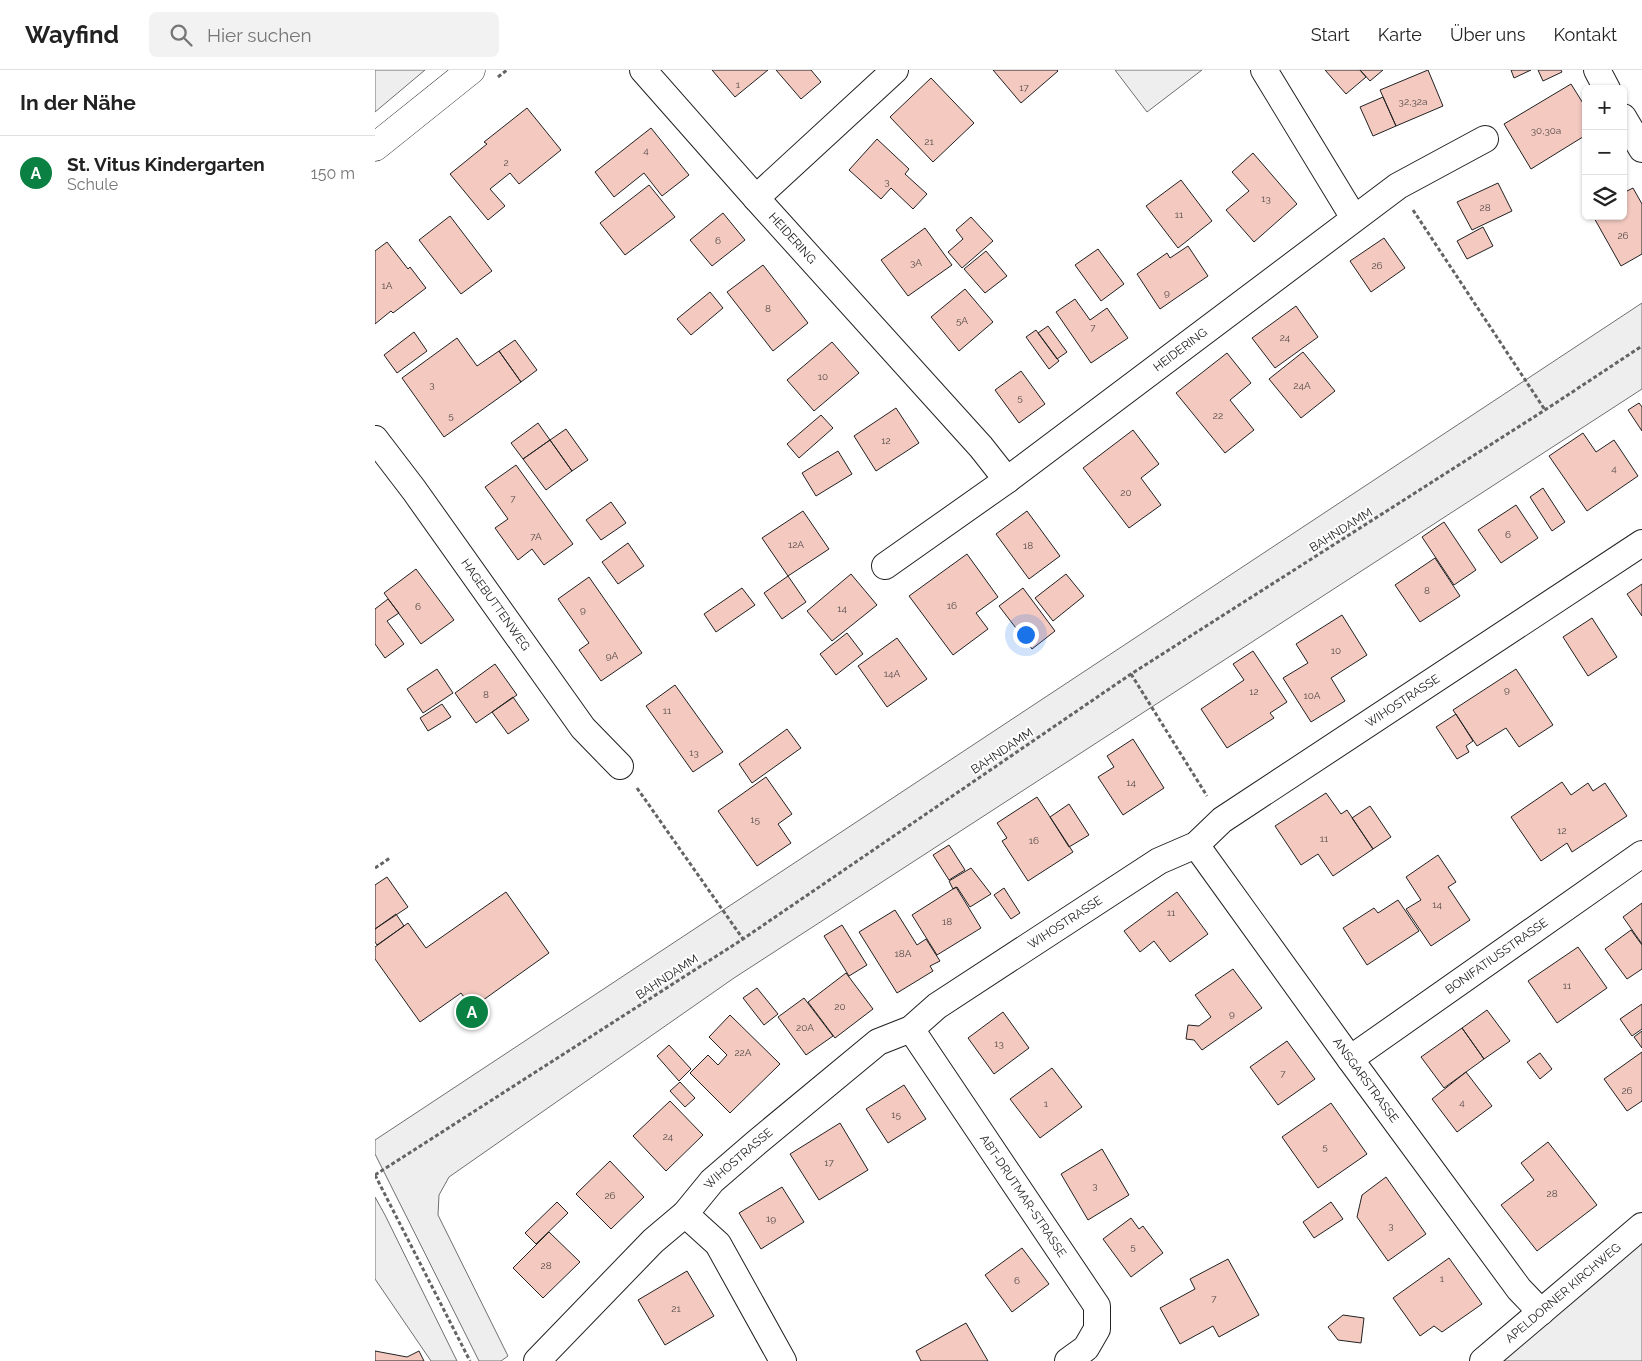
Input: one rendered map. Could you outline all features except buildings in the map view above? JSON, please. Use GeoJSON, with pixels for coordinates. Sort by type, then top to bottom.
{"type":"FeatureCollection","features":[{"type":"Feature","properties":{"kind":"street"},"geometry":{"type":"LineString","coordinates":[[375,147],[471,70]]}},
{"type":"Feature","properties":{"kind":"street","name":"HEIDERING"},"geometry":{"type":"LineString","coordinates":[[643,70],[981,447],[1007,480]]}},
{"type":"Feature","properties":{"kind":"street"},"geometry":{"type":"LineString","coordinates":[[756,198],[895,70]]}},
{"type":"Feature","properties":{"kind":"street"},"geometry":{"type":"LineString","coordinates":[[1264,70],[1354,218]]}},
{"type":"Feature","properties":{"kind":"street"},"geometry":{"type":"LineString","coordinates":[[1597,70],[1605,85]]}},
{"type":"Feature","properties":{"kind":"street"},"geometry":{"type":"LineString","coordinates":[[1627,123],[1642,149]]}},
{"type":"Feature","properties":{"kind":"street","name":"HEIDERING"},"geometry":{"type":"LineString","coordinates":[[885,566],[1007,480],[1398,186],[1485,139]]}},
{"type":"Feature","properties":{"kind":"street","name":"HAGEBUTTENWEG"},"geometry":{"type":"LineString","coordinates":[[375,439],[414,490],[583,728],[621,766]]}},
{"type":"Feature","properties":{"kind":"street","name":"WIHOSTRASSE"},"geometry":{"type":"LineString","coordinates":[[537,1361],[653,1241],[685,1214],[712,1181],[878,1042],[911,1030],[937,1006],[1159,861],[1196,845],[1222,820],[1642,542]]}},
{"type":"Feature","properties":{"kind":"street","name":"ANSGARSTRASSE"},"geometry":{"type":"LineString","coordinates":[[1196,845],[1349,1059],[1519,1289],[1541,1312]]}},
{"type":"Feature","properties":{"kind":"street","name":"BONIFATIUSSTRASSE"},"geometry":{"type":"LineString","coordinates":[[1349,1059],[1642,854]]}},
{"type":"Feature","properties":{"kind":"street","name":"ABT-DRUTMAR-STRASSE"},"geometry":{"type":"LineString","coordinates":[[911,1030],[1097,1306],[1097,1329],[1086,1348],[1068,1361]]}},
{"type":"Feature","properties":{"kind":"street"},"geometry":{"type":"LineString","coordinates":[[685,1214],[718,1244],[783,1361]]}},
{"type":"Feature","properties":{"kind":"street","name":"APELDORNER KIRCHWEG"},"geometry":{"type":"LineString","coordinates":[[1483,1361],[1642,1226]]}},
{"type":"Feature","properties":{"kind":"path"},"geometry":{"type":"LineString","coordinates":[[1398,186],[1545,410]]}},
{"type":"Feature","properties":{"kind":"path","name":"BAHNDAMM"},"geometry":{"type":"LineString","coordinates":[[375,1175],[743,938],[1131,674],[1642,346]]}},
{"type":"Feature","properties":{"kind":"path"},"geometry":{"type":"LineString","coordinates":[[1131,674],[1222,820]]}},
{"type":"Feature","properties":{"kind":"path"},"geometry":{"type":"LineString","coordinates":[[621,766],[743,938]]}},
{"type":"Feature","properties":{"kind":"path"},"geometry":{"type":"LineString","coordinates":[[375,868],[390,858]]}},
{"type":"Feature","properties":{"kind":"path"},"geometry":{"type":"LineString","coordinates":[[375,1175],[470,1361]]}},
{"type":"Feature","properties":{"kind":"shaded area"},"geometry":{"type":"Polygon","coordinates":[[[375,70],[425,70],[375,112],[375,70]]]}},
{"type":"Feature","properties":{"kind":"shaded area"},"geometry":{"type":"Polygon","coordinates":[[[1115,70],[1202,70],[1147,112],[1115,70]]]}},
{"type":"Feature","properties":{"kind":"shaded area"},"geometry":{"type":"Polygon","coordinates":[[[1642,303],[1642,389],[734,978],[449,1177],[439,1195],[438,1215],[508,1356],[501,1361],[479,1361],[375,1154],[375,1140],[1642,303]]]}},
{"type":"Feature","properties":{"kind":"shaded area"},"geometry":{"type":"Polygon","coordinates":[[[375,1197],[457,1361],[431,1361],[375,1279],[375,1197]]]}},
{"type":"Feature","properties":{"kind":"shaded area"},"geometry":{"type":"Polygon","coordinates":[[[1642,1242],[1642,1361],[1501,1361],[1642,1242]]]}},
{"type":"Feature","properties":{"kind":"place","name":"St. Vitus Kindergarten"},"geometry":{"type":"Point","coordinates":[472,1012]}}]}
